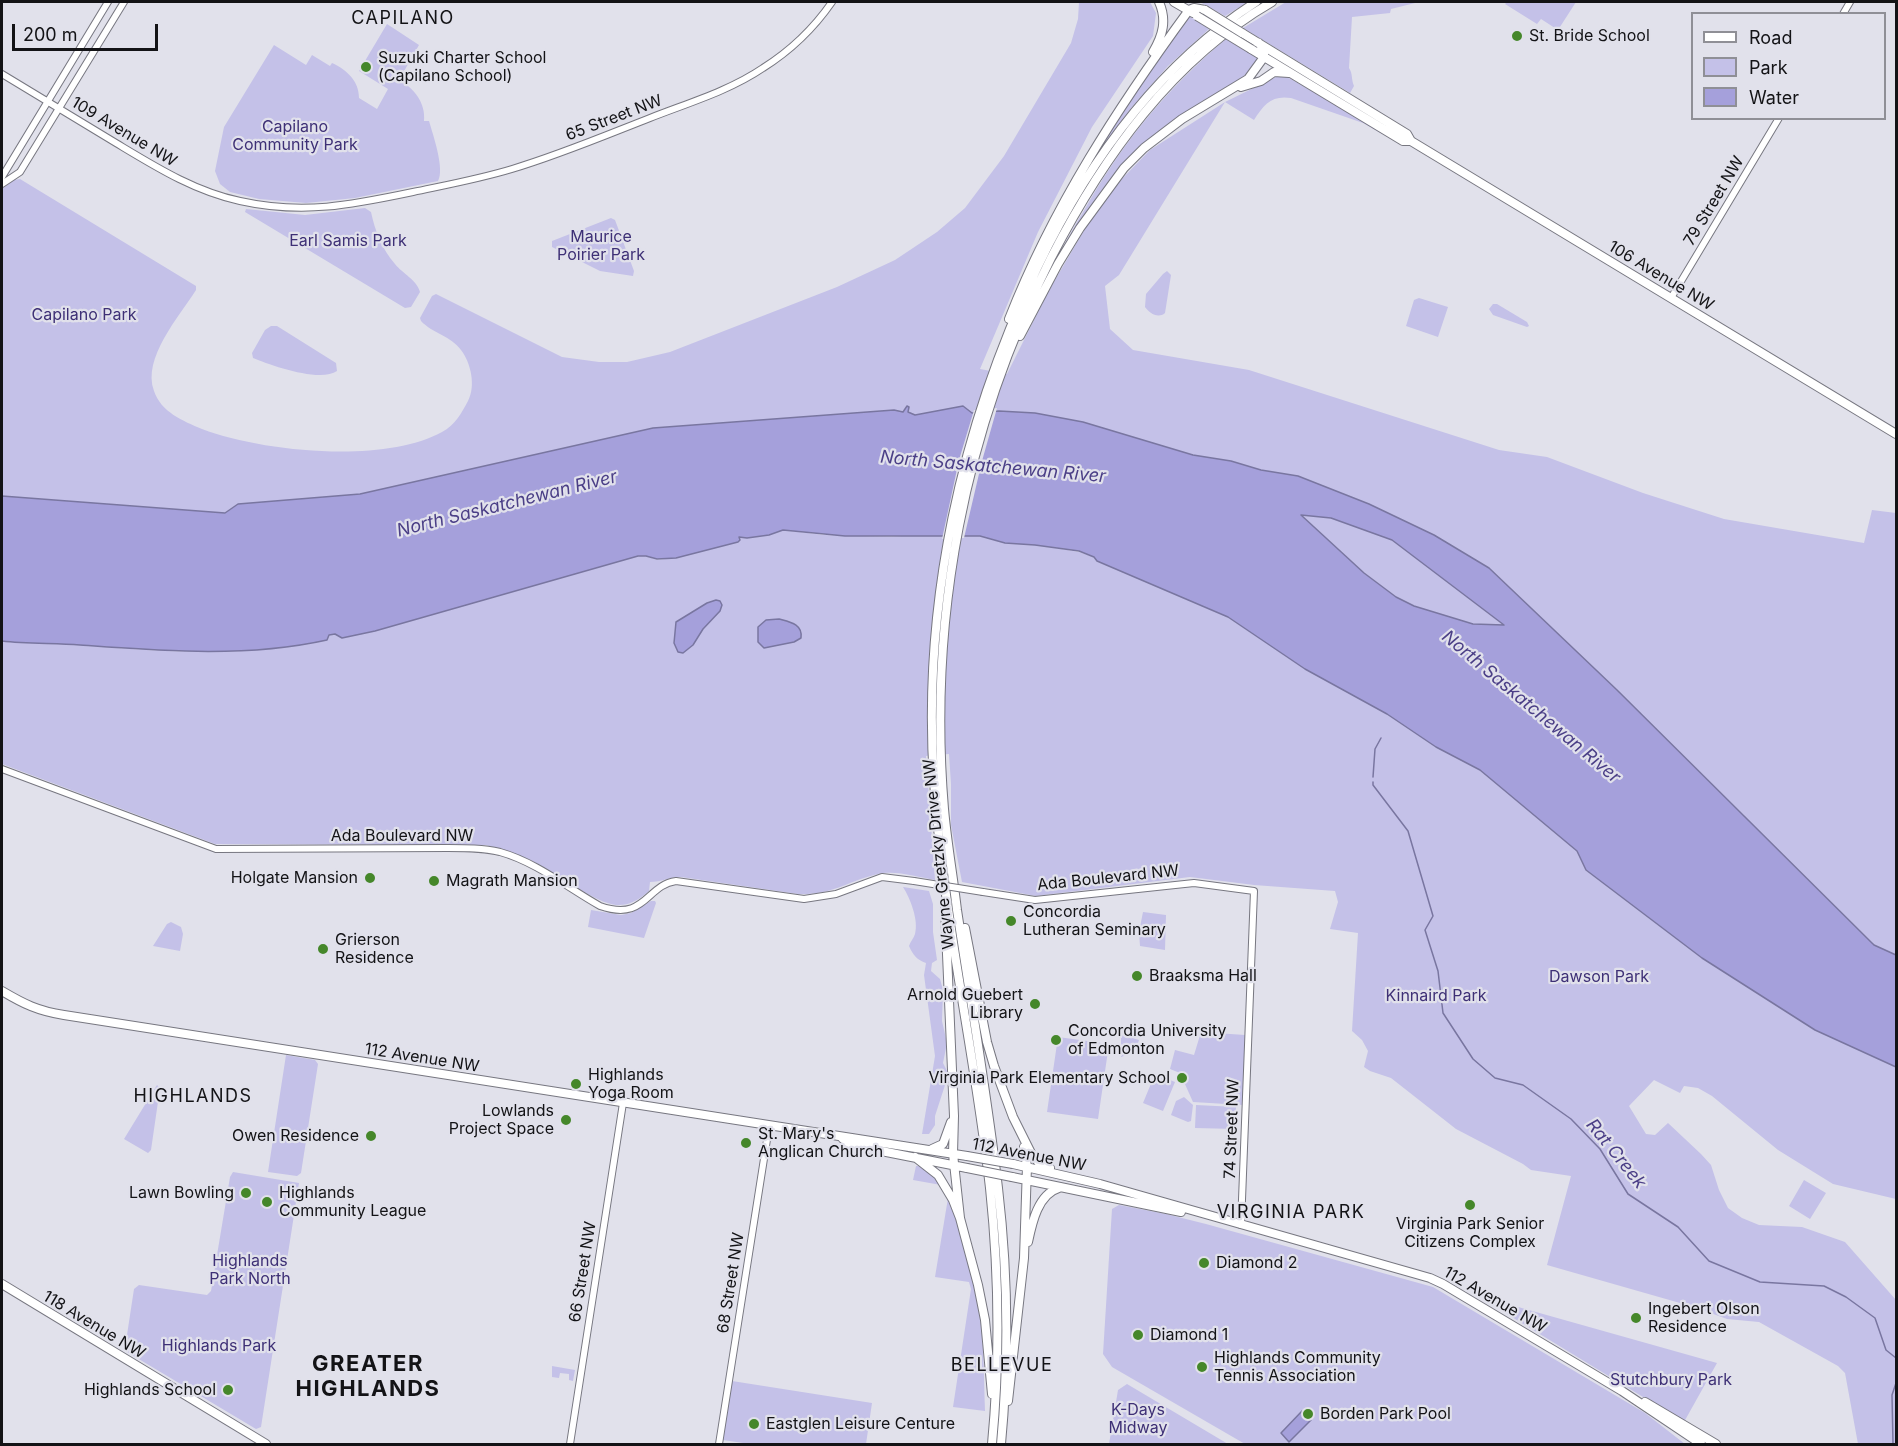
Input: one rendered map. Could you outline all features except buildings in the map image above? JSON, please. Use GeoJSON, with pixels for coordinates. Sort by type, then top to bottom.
{"type":"FeatureCollection","features":[{"type":"Feature","properties":{"kind":"main road"},"geometry":{"type":"LineString","coordinates":[[1141,75],[1163,30],[1164,12],[1159,2]]}},
{"type":"Feature","properties":{"kind":"main road","name":"106 Avenue NW"},"geometry":{"type":"LineString","coordinates":[[1174,2],[1403,141],[1411,141]]}},
{"type":"Feature","properties":{"kind":"main road","name":"106 Avenue NW"},"geometry":{"type":"LineString","coordinates":[[1191,2],[1407,134],[1411,141],[1896,434]]}},
{"type":"Feature","properties":{"kind":"main road","name":"Wayne Gretzky Drive NW"},"geometry":{"type":"LineString","coordinates":[[1001,1444],[1006,1310],[1002,1232],[992,1140],[937,823],[932,741],[934,665],[960,483],[1021,303],[1046,250],[1107,148],[1175,67],[1215,31],[1256,2]]}},
{"type":"Feature","properties":{"kind":"main road","name":"Wayne Gretzky Drive NW"},"geometry":{"type":"LineString","coordinates":[[1000,364],[1066,228],[1088,191],[1125,138],[1162,92],[1197,57],[1237,24],[1272,2]]}},
{"type":"Feature","properties":{"kind":"main road"},"geometry":{"type":"LineString","coordinates":[[1000,364],[999,344],[1040,247],[1089,159],[1141,75],[1189,10],[1194,8],[1205,10]]}},
{"type":"Feature","properties":{"kind":"main road"},"geometry":{"type":"LineString","coordinates":[[1000,364],[1016,347],[1058,264],[1114,179],[1155,139],[1182,119],[1248,79],[1264,57],[1264,51],[1259,43]]}},
{"type":"Feature","properties":{"kind":"main road"},"geometry":{"type":"LineString","coordinates":[[1228,92],[1261,81],[1274,72],[1291,73]]}},
{"type":"Feature","properties":{"kind":"main road"},"geometry":{"type":"LineString","coordinates":[[950,891],[945,923],[954,1166],[960,1218]]}},
{"type":"Feature","properties":{"kind":"main road"},"geometry":{"type":"LineString","coordinates":[[950,891],[964,926],[987,1042],[1000,1084],[1021,1134],[1031,1154],[1039,1163],[1073,1177]]}},
{"type":"Feature","properties":{"kind":"main road","name":"Wayne Gretzky Drive NW"},"geometry":{"type":"LineString","coordinates":[[950,891],[991,1200],[997,1319],[992,1444]]}},
{"type":"Feature","properties":{"kind":"main road","name":"112 Avenue NW"},"geometry":{"type":"LineString","coordinates":[[2,991],[26,1006],[40,1011],[842,1138],[851,1137],[1026,1166],[1073,1177],[1416,1274],[1443,1284],[1622,1391],[1701,1444]]}},
{"type":"Feature","properties":{"kind":"main road"},"geometry":{"type":"LineString","coordinates":[[931,1150],[941,1147],[944,1142],[949,1131],[953,1109]]}},
{"type":"Feature","properties":{"kind":"main road"},"geometry":{"type":"LineString","coordinates":[[1003,1423],[1010,1391],[1024,1258],[1026,1166],[1021,1134]]}},
{"type":"Feature","properties":{"kind":"main road","name":"112 Avenue NW"},"geometry":{"type":"LineString","coordinates":[[842,1138],[851,1145],[1026,1179],[1241,1225]]}},
{"type":"Feature","properties":{"kind":"main road"},"geometry":{"type":"LineString","coordinates":[[915,1157],[938,1175],[953,1200],[960,1218],[985,1320],[994,1419]]}},
{"type":"Feature","properties":{"kind":"main road"},"geometry":{"type":"LineString","coordinates":[[1024,1258],[1031,1228],[1044,1198],[1051,1191],[1062,1188]]}},
{"type":"Feature","properties":{"kind":"main road","name":"118 Avenue NW"},"geometry":{"type":"LineString","coordinates":[[2,1284],[266,1444]]}},
{"type":"Feature","properties":{"kind":"main road","name":"112 Avenue NW"},"geometry":{"type":"LineString","coordinates":[[1622,1391],[1716,1444]]}},
{"type":"Feature","properties":{"kind":"street"},"geometry":{"type":"LineString","coordinates":[[2,177],[108,2]]}},
{"type":"Feature","properties":{"kind":"street"},"geometry":{"type":"LineString","coordinates":[[2,184],[20,172],[124,2]]}},
{"type":"Feature","properties":{"kind":"street","name":"65 Street NW"},"geometry":{"type":"LineString","coordinates":[[238,201],[271,207],[344,206],[451,184],[530,164],[731,86],[763,68],[789,49],[814,25],[832,2]]}},
{"type":"Feature","properties":{"kind":"street","name":"109 Avenue NW"},"geometry":{"type":"LineString","coordinates":[[2,74],[176,178],[204,191],[238,201]]}},
{"type":"Feature","properties":{"kind":"street","name":"79 Street NW"},"geometry":{"type":"LineString","coordinates":[[1671,298],[1778,120]]}},
{"type":"Feature","properties":{"kind":"street","name":"Ada Boulevard NW"},"geometry":{"type":"LineString","coordinates":[[2,769],[216,849],[478,848],[502,853],[535,868],[600,906],[610,909],[621,910],[636,906],[649,899],[668,882],[676,880],[804,899],[836,894],[882,878],[1035,900],[1194,883],[1254,891]]}},
{"type":"Feature","properties":{"kind":"street","name":"74 Street NW"},"geometry":{"type":"LineString","coordinates":[[1241,1225],[1254,891]]}},
{"type":"Feature","properties":{"kind":"street","name":"66 Street NW"},"geometry":{"type":"LineString","coordinates":[[570,1444],[623,1103]]}},
{"type":"Feature","properties":{"kind":"street","name":"68 Street NW"},"geometry":{"type":"LineString","coordinates":[[719,1444],[769,1126]]}},
{"type":"Feature","properties":{"kind":"green space","name":"Capilano Park"},"geometry":{"type":"Polygon","coordinates":[[[1079,2],[1150,2],[1156,13],[1153,36],[1092,127],[1038,232],[980,369],[1007,374],[1048,292],[1086,227],[1118,183],[1150,150],[1225,102],[1119,275],[1105,286],[1110,329],[1133,350],[1249,370],[1499,450],[1547,457],[1643,493],[1724,519],[1864,543],[1872,510],[1896,513],[1896,955],[1874,945],[1617,690],[1489,568],[1434,535],[1369,504],[1298,476],[1193,455],[1082,422],[1035,413],[940,411],[915,415],[894,410],[653,428],[360,494],[238,504],[225,513],[2,496],[2,189],[14,180],[20,179],[196,286],[196,290],[164,338],[153,365],[154,391],[167,410],[187,423],[202,429],[257,444],[323,451],[389,448],[418,442],[447,429],[460,415],[472,389],[471,375],[461,350],[452,341],[430,329],[421,321],[420,318],[432,296],[436,294],[562,357],[599,362],[627,362],[670,352],[837,287],[895,260],[937,232],[965,208],[1004,156],[1071,43],[1078,19],[1079,2]]]}},
{"type":"Feature","properties":{"kind":"green space"},"geometry":{"type":"Polygon","coordinates":[[[1200,2],[1248,2],[1225,16],[1200,2]]]}},
{"type":"Feature","properties":{"kind":"green space"},"geometry":{"type":"Polygon","coordinates":[[[1286,2],[1419,2],[1391,9],[1390,13],[1352,17],[1349,68],[1354,86],[1350,93],[1243,28],[1286,2]]]}},
{"type":"Feature","properties":{"kind":"green space"},"geometry":{"type":"Polygon","coordinates":[[[1507,2],[1576,2],[1558,30],[1541,19],[1537,24],[1505,4],[1507,2]]]}},
{"type":"Feature","properties":{"kind":"green space"},"geometry":{"type":"Polygon","coordinates":[[[1189,16],[1209,29],[1168,66],[1132,107],[1082,177],[1133,95],[1189,16]]]}},
{"type":"Feature","properties":{"kind":"green space","name":"Capilano Community Park"},"geometry":{"type":"Polygon","coordinates":[[[387,24],[419,45],[399,80],[410,87],[418,97],[423,108],[424,121],[429,121],[439,160],[438,181],[355,198],[306,203],[259,199],[230,192],[220,184],[215,171],[224,127],[274,45],[306,65],[312,55],[330,66],[332,63],[337,66],[354,81],[359,98],[377,109],[388,89],[359,71],[387,24]]]}},
{"type":"Feature","properties":{"kind":"green space"},"geometry":{"type":"Polygon","coordinates":[[[1226,39],[1258,58],[1253,66],[1239,80],[1182,114],[1144,144],[1105,187],[1061,252],[1104,177],[1135,134],[1186,75],[1226,39]]]}},
{"type":"Feature","properties":{"kind":"green space"},"geometry":{"type":"Polygon","coordinates":[[[1283,76],[1400,144],[1363,123],[1291,98],[1274,99],[1261,109],[1254,120],[1225,102],[1276,77],[1283,76]]]}},
{"type":"Feature","properties":{"kind":"green space","name":"Earl Samis Park"},"geometry":{"type":"Polygon","coordinates":[[[365,208],[371,212],[386,252],[413,280],[420,292],[411,307],[405,308],[245,212],[246,209],[305,215],[365,208]]]}},
{"type":"Feature","properties":{"kind":"green space","name":"Maurice Poirier Park"},"geometry":{"type":"Polygon","coordinates":[[[611,218],[615,220],[634,271],[633,276],[600,271],[552,247],[552,241],[611,218]]]}},
{"type":"Feature","properties":{"kind":"green space"},"geometry":{"type":"Polygon","coordinates":[[[1167,271],[1171,275],[1165,313],[1157,315],[1145,307],[1146,294],[1167,271]]]}},
{"type":"Feature","properties":{"kind":"green space"},"geometry":{"type":"Polygon","coordinates":[[[1419,298],[1448,307],[1438,337],[1406,326],[1414,300],[1419,298]]]}},
{"type":"Feature","properties":{"kind":"green space"},"geometry":{"type":"Polygon","coordinates":[[[1493,304],[1497,304],[1527,322],[1529,326],[1493,315],[1489,309],[1493,304]]]}},
{"type":"Feature","properties":{"kind":"green space"},"geometry":{"type":"Polygon","coordinates":[[[271,326],[277,326],[336,363],[337,371],[319,375],[307,374],[253,358],[252,353],[265,330],[271,326]]]}},
{"type":"Feature","properties":{"kind":"green space"},"geometry":{"type":"Polygon","coordinates":[[[1300,514],[1331,518],[1392,540],[1505,625],[1473,624],[1414,606],[1396,597],[1364,573],[1300,514]]]}},
{"type":"Feature","properties":{"kind":"green space"},"geometry":{"type":"Polygon","coordinates":[[[783,530],[824,535],[892,537],[981,535],[1079,552],[1228,617],[1305,669],[1387,714],[1436,747],[1480,770],[1577,851],[1586,870],[1702,958],[1815,1030],[1896,1067],[1896,1199],[1833,1184],[1778,1150],[1712,1096],[1698,1088],[1684,1086],[1680,1093],[1654,1080],[1629,1106],[1646,1134],[1655,1135],[1668,1123],[1701,1154],[1711,1165],[1728,1208],[1742,1218],[1759,1225],[1802,1227],[1845,1242],[1896,1300],[1896,1444],[1858,1444],[1845,1373],[1838,1366],[1759,1322],[1727,1319],[1694,1307],[1547,1265],[1571,1176],[1531,1170],[1456,1129],[1391,1078],[1364,1067],[1368,1051],[1362,1040],[1352,1031],[1358,933],[1330,929],[1338,902],[1335,891],[1254,885],[1190,877],[1036,896],[962,882],[951,825],[949,754],[926,756],[935,880],[897,873],[881,873],[829,891],[798,894],[677,877],[650,882],[649,891],[646,894],[621,905],[598,899],[532,861],[486,845],[215,844],[2,764],[2,641],[204,652],[296,646],[327,640],[328,635],[335,634],[342,638],[638,556],[657,560],[675,558],[738,542],[740,540],[738,537],[761,536],[783,530]]]}},
{"type":"Feature","properties":{"kind":"green space"},"geometry":{"type":"Polygon","coordinates":[[[903,887],[929,891],[933,904],[933,932],[937,960],[932,963],[931,971],[940,979],[943,990],[942,1021],[947,1043],[943,1063],[947,1071],[946,1082],[935,1116],[935,1125],[929,1134],[922,1134],[935,1056],[924,975],[926,963],[916,957],[909,946],[915,934],[916,922],[911,903],[903,887]]]}},
{"type":"Feature","properties":{"kind":"green space"},"geometry":{"type":"Polygon","coordinates":[[[651,901],[656,903],[644,938],[588,927],[591,910],[621,915],[631,913],[651,901]]]}},
{"type":"Feature","properties":{"kind":"green space"},"geometry":{"type":"Polygon","coordinates":[[[1143,912],[1166,915],[1165,950],[1140,946],[1139,932],[1143,912]]]}},
{"type":"Feature","properties":{"kind":"green space"},"geometry":{"type":"Polygon","coordinates":[[[171,922],[181,927],[183,934],[180,951],[153,946],[167,924],[171,922]]]}},
{"type":"Feature","properties":{"kind":"green space"},"geometry":{"type":"Polygon","coordinates":[[[1201,1032],[1245,1035],[1243,1105],[1193,1102],[1180,1073],[1170,1069],[1175,1050],[1194,1055],[1201,1032]]]}},
{"type":"Feature","properties":{"kind":"green space"},"geometry":{"type":"Polygon","coordinates":[[[1123,1035],[1139,1040],[1135,1052],[1121,1057],[1121,1037],[1123,1035]]]}},
{"type":"Feature","properties":{"kind":"green space"},"geometry":{"type":"Polygon","coordinates":[[[1058,1037],[1109,1044],[1098,1119],[1047,1112],[1058,1037]]]}},
{"type":"Feature","properties":{"kind":"green space"},"geometry":{"type":"Polygon","coordinates":[[[286,1055],[315,1060],[318,1064],[301,1173],[297,1176],[268,1172],[286,1055]]]}},
{"type":"Feature","properties":{"kind":"green space"},"geometry":{"type":"Polygon","coordinates":[[[1155,1074],[1175,1082],[1163,1111],[1143,1103],[1155,1074]]]}},
{"type":"Feature","properties":{"kind":"green space"},"geometry":{"type":"Polygon","coordinates":[[[157,1085],[160,1088],[151,1150],[148,1153],[124,1139],[157,1085]]]}},
{"type":"Feature","properties":{"kind":"green space"},"geometry":{"type":"Polygon","coordinates":[[[1184,1097],[1193,1105],[1191,1121],[1188,1122],[1171,1115],[1176,1101],[1184,1097]]]}},
{"type":"Feature","properties":{"kind":"green space"},"geometry":{"type":"Polygon","coordinates":[[[1196,1105],[1236,1107],[1235,1129],[1195,1128],[1196,1105]]]}},
{"type":"Feature","properties":{"kind":"green space"},"geometry":{"type":"Polygon","coordinates":[[[916,1166],[929,1171],[941,1185],[913,1180],[916,1166]]]}},
{"type":"Feature","properties":{"kind":"green space","name":"Highlands Park"},"geometry":{"type":"Polygon","coordinates":[[[233,1172],[299,1183],[261,1427],[256,1429],[127,1352],[125,1348],[134,1289],[139,1285],[207,1295],[211,1291],[230,1177],[233,1172]]]}},
{"type":"Feature","properties":{"kind":"green space"},"geometry":{"type":"Polygon","coordinates":[[[1804,1180],[1826,1193],[1810,1219],[1789,1206],[1804,1180]]]}},
{"type":"Feature","properties":{"kind":"green space"},"geometry":{"type":"Polygon","coordinates":[[[948,1198],[969,1259],[979,1308],[983,1345],[985,1411],[953,1407],[971,1289],[969,1282],[935,1277],[948,1198]]]}},
{"type":"Feature","properties":{"kind":"green space"},"geometry":{"type":"Polygon","coordinates":[[[1119,1205],[1206,1224],[1433,1287],[1645,1413],[1685,1444],[1245,1444],[1112,1367],[1103,1354],[1112,1209],[1119,1205]]]}},
{"type":"Feature","properties":{"kind":"green space","name":"Stutchbury Park"},"geometry":{"type":"Polygon","coordinates":[[[1504,1303],[1717,1363],[1684,1422],[1502,1311],[1504,1303]]]}},
{"type":"Feature","properties":{"kind":"green space"},"geometry":{"type":"Polygon","coordinates":[[[552,1366],[575,1370],[573,1381],[569,1380],[569,1374],[560,1373],[559,1378],[552,1377],[552,1366]]]}},
{"type":"Feature","properties":{"kind":"green space"},"geometry":{"type":"Polygon","coordinates":[[[732,1381],[872,1403],[866,1444],[750,1444],[723,1440],[732,1381]]]}},
{"type":"Feature","properties":{"kind":"green space","name":"K-Days Midway"},"geometry":{"type":"Polygon","coordinates":[[[1127,1384],[1228,1444],[1109,1444],[1118,1390],[1127,1384]]]}},
{"type":"Feature","properties":{"kind":"water","name":"North Saskatchewan River"},"geometry":{"type":"Polygon","coordinates":[[[907,406],[909,407],[908,412],[915,415],[963,406],[972,413],[999,411],[1035,413],[1083,422],[1193,455],[1298,476],[1369,504],[1434,535],[1489,568],[1617,690],[1874,945],[1896,955],[1896,1067],[1815,1030],[1702,958],[1586,870],[1577,851],[1480,770],[1436,747],[1387,714],[1305,669],[1228,617],[1097,561],[1094,557],[1079,551],[1005,543],[980,536],[845,536],[783,530],[769,535],[739,537],[738,542],[676,558],[657,559],[638,556],[375,631],[342,638],[335,634],[329,635],[327,640],[296,646],[204,652],[2,641],[2,496],[225,513],[238,504],[360,494],[653,428],[894,410],[903,412],[907,406]],[[1301,515],[1364,573],[1396,597],[1414,606],[1473,624],[1504,625],[1392,540],[1331,518],[1301,515]]]}},
{"type":"Feature","properties":{"kind":"water"},"geometry":{"type":"Polygon","coordinates":[[[716,600],[722,605],[720,611],[703,629],[693,645],[683,653],[678,652],[674,643],[676,622],[716,600]]]}},
{"type":"Feature","properties":{"kind":"water"},"geometry":{"type":"Polygon","coordinates":[[[779,619],[798,627],[801,638],[794,642],[764,648],[758,642],[758,627],[766,620],[779,619]]]}},
{"type":"Feature","properties":{"kind":"water"},"geometry":{"type":"Polygon","coordinates":[[[1302,1411],[1311,1420],[1289,1442],[1281,1433],[1302,1411]]]}},
{"type":"Feature","properties":{"kind":"pier"},"geometry":{"type":"Polygon","coordinates":[[[997,408],[964,538],[942,539],[959,460],[974,410],[997,408]]]}},
{"type":"Feature","properties":{"kind":"waterway","name":"Rat Creek"},"geometry":{"type":"LineString","coordinates":[[1373,777],[1375,749],[1381,738]]}},
{"type":"Feature","properties":{"kind":"waterway","name":"Rat Creek"},"geometry":{"type":"LineString","coordinates":[[1373,782],[1408,831],[1433,916],[1425,930],[1438,971],[1443,1013],[1473,1059],[1495,1078],[1523,1085],[1571,1119],[1600,1149],[1628,1194],[1678,1227],[1709,1261],[1760,1282],[1824,1286],[1846,1297],[1875,1318],[1886,1350],[1896,1358]]}},
{"type":"Feature","properties":{"kind":"waterway","name":"Rat Creek"},"geometry":{"type":"LineString","coordinates":[[1893,1444],[1892,1395],[1896,1383]]}},
{"type":"Feature","properties":{"kind":"place","name":"St. Bride School"},"geometry":{"type":"Point","coordinates":[1517,36]}},
{"type":"Feature","properties":{"kind":"place","name":"Suzuki Charter School (Capilano School)"},"geometry":{"type":"Point","coordinates":[366,67]}},
{"type":"Feature","properties":{"kind":"place","name":"Holgate Mansion"},"geometry":{"type":"Point","coordinates":[370,878]}},
{"type":"Feature","properties":{"kind":"place","name":"Magrath Mansion"},"geometry":{"type":"Point","coordinates":[434,881]}},
{"type":"Feature","properties":{"kind":"place","name":"Concordia Lutheran Seminary"},"geometry":{"type":"Point","coordinates":[1011,921]}},
{"type":"Feature","properties":{"kind":"place","name":"Grierson Residence"},"geometry":{"type":"Point","coordinates":[323,949]}},
{"type":"Feature","properties":{"kind":"place","name":"Braaksma Hall"},"geometry":{"type":"Point","coordinates":[1137,976]}},
{"type":"Feature","properties":{"kind":"place","name":"Arnold Guebert Library"},"geometry":{"type":"Point","coordinates":[1035,1004]}},
{"type":"Feature","properties":{"kind":"place","name":"Concordia University of Edmonton"},"geometry":{"type":"Point","coordinates":[1056,1040]}},
{"type":"Feature","properties":{"kind":"place","name":"Virginia Park Elementary School"},"geometry":{"type":"Point","coordinates":[1182,1078]}},
{"type":"Feature","properties":{"kind":"place","name":"Highlands Yoga Room"},"geometry":{"type":"Point","coordinates":[576,1084]}},
{"type":"Feature","properties":{"kind":"place","name":"Lowlands Project Space"},"geometry":{"type":"Point","coordinates":[566,1120]}},
{"type":"Feature","properties":{"kind":"place","name":"Owen Residence"},"geometry":{"type":"Point","coordinates":[371,1136]}},
{"type":"Feature","properties":{"kind":"place","name":"St. Mary's Anglican Church"},"geometry":{"type":"Point","coordinates":[746,1143]}},
{"type":"Feature","properties":{"kind":"place","name":"Lawn Bowling"},"geometry":{"type":"Point","coordinates":[246,1193]}},
{"type":"Feature","properties":{"kind":"place","name":"Highlands Community League"},"geometry":{"type":"Point","coordinates":[267,1202]}},
{"type":"Feature","properties":{"kind":"place","name":"Virginia Park Senior Citizens Complex"},"geometry":{"type":"Point","coordinates":[1470,1205]}},
{"type":"Feature","properties":{"kind":"place","name":"Diamond 2"},"geometry":{"type":"Point","coordinates":[1204,1263]}},
{"type":"Feature","properties":{"kind":"place","name":"Ingebert Olson Residence"},"geometry":{"type":"Point","coordinates":[1636,1318]}},
{"type":"Feature","properties":{"kind":"place","name":"Diamond 1"},"geometry":{"type":"Point","coordinates":[1138,1335]}},
{"type":"Feature","properties":{"kind":"place","name":"Highlands Community Tennis Association"},"geometry":{"type":"Point","coordinates":[1202,1367]}},
{"type":"Feature","properties":{"kind":"place","name":"Highlands School"},"geometry":{"type":"Point","coordinates":[228,1390]}},
{"type":"Feature","properties":{"kind":"place","name":"Borden Park Pool"},"geometry":{"type":"Point","coordinates":[1308,1414]}},
{"type":"Feature","properties":{"kind":"place","name":"Eastglen Leisure Centure"},"geometry":{"type":"Point","coordinates":[754,1424]}},
{"type":"Feature","properties":{"kind":"district","name":"CAPILANO"},"geometry":{"type":"Point","coordinates":[403,19]}},
{"type":"Feature","properties":{"kind":"district","name":"HIGHLANDS"},"geometry":{"type":"Point","coordinates":[193,1097]}},
{"type":"Feature","properties":{"kind":"district","name":"VIRGINIA PARK"},"geometry":{"type":"Point","coordinates":[1291,1213]}},
{"type":"Feature","properties":{"kind":"district","name":"BELLEVUE"},"geometry":{"type":"Point","coordinates":[1002,1366]}},
{"type":"Feature","properties":{"kind":"district","name":"GREATER HIGHLANDS"},"geometry":{"type":"Point","coordinates":[368,1376]}},
{"type":"Feature","properties":{"kind":"park label","name":"Dawson Park"},"geometry":{"type":"Point","coordinates":[1599,977]}},
{"type":"Feature","properties":{"kind":"park label","name":"Kinnaird Park"},"geometry":{"type":"Point","coordinates":[1436,996]}},
{"type":"Feature","properties":{"kind":"park label","name":"Highlands Park North"},"geometry":{"type":"Point","coordinates":[250,1270]}}]}
